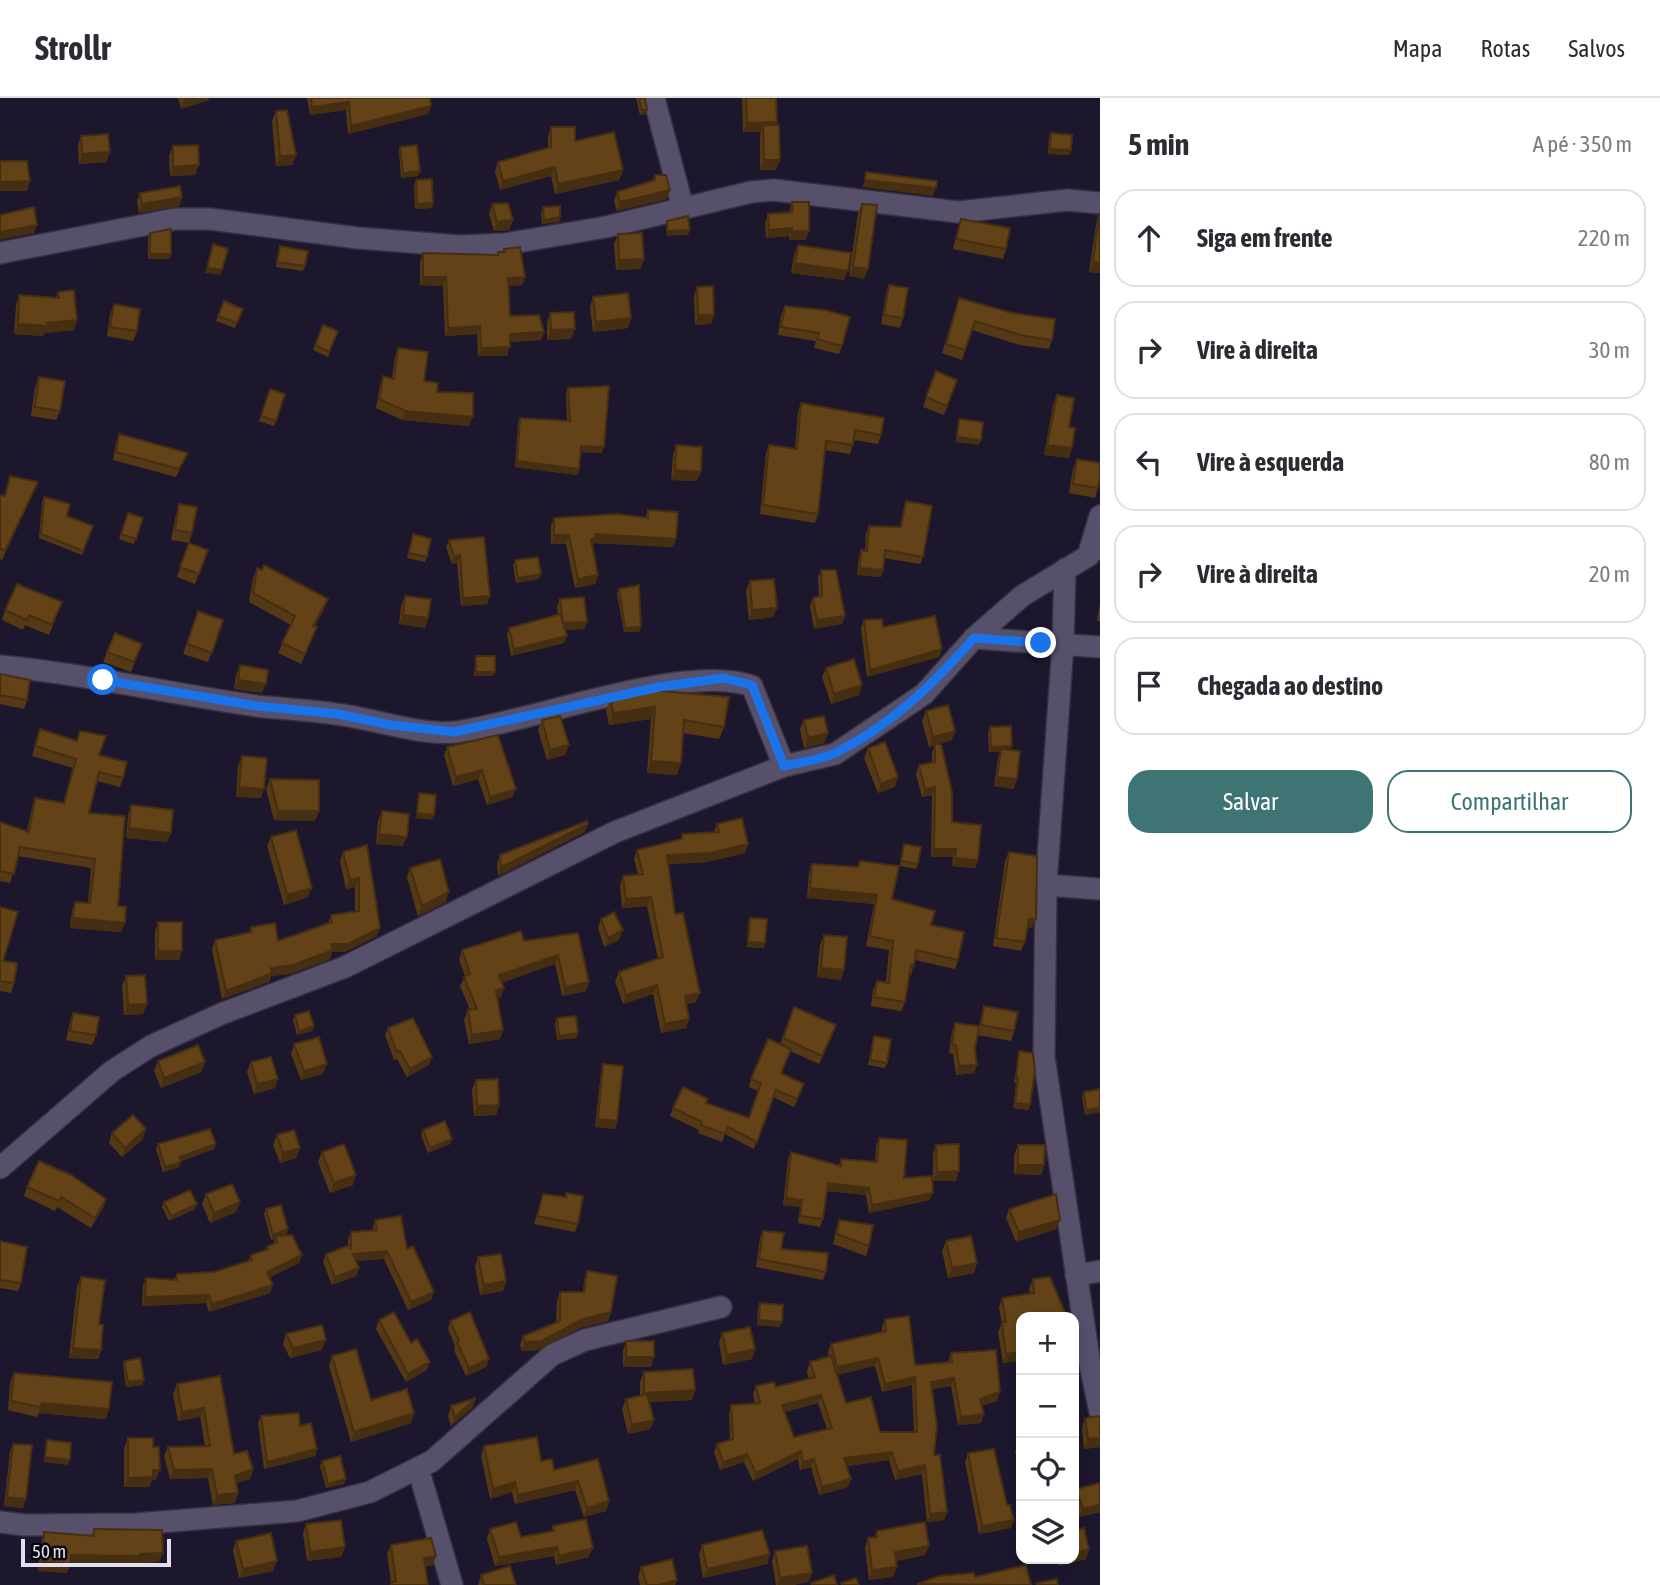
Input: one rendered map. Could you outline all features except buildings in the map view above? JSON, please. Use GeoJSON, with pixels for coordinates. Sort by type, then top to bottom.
{"type":"FeatureCollection","features":[{"type":"Feature","properties":{"kind":"street"},"geometry":{"type":"LineString","coordinates":[[654,98],[683,208]]}},
{"type":"Feature","properties":{"kind":"street"},"geometry":{"type":"LineString","coordinates":[[0,253],[175,219],[210,219],[358,238],[460,246],[505,244],[606,227],[751,191],[774,190],[958,212],[1068,200],[1100,203]]}},
{"type":"Feature","properties":{"kind":"street"},"geometry":{"type":"LineString","coordinates":[[0,1168],[112,1071],[151,1046],[220,1014],[345,967],[615,832],[784,766],[835,754],[924,694],[974,638],[1036,585],[1094,550],[1100,516]]}},
{"type":"Feature","properties":{"kind":"street"},"geometry":{"type":"LineString","coordinates":[[1065,569],[1063,644],[1046,885],[1044,1058],[1076,1275],[1100,1412]]}},
{"type":"Feature","properties":{"kind":"street"},"geometry":{"type":"LineString","coordinates":[[974,638],[1100,647]]}},
{"type":"Feature","properties":{"kind":"street"},"geometry":{"type":"LineString","coordinates":[[0,666],[58,671],[257,706],[338,714],[391,725],[454,732],[659,687],[723,678],[752,685],[784,766]]}},
{"type":"Feature","properties":{"kind":"street"},"geometry":{"type":"LineString","coordinates":[[1046,885],[1100,889]]}},
{"type":"Feature","properties":{"kind":"street"},"geometry":{"type":"LineString","coordinates":[[1076,1275],[1100,1271]]}},
{"type":"Feature","properties":{"kind":"street"},"geometry":{"type":"LineString","coordinates":[[0,1522],[24,1525],[136,1524],[297,1511],[370,1492],[432,1461],[552,1355],[585,1340],[721,1307]]}},
{"type":"Feature","properties":{"kind":"street"},"geometry":{"type":"LineString","coordinates":[[418,1468],[452,1585]]}},
{"type":"Feature","properties":{"kind":"route"},"geometry":{"type":"LineString","coordinates":[[103,680],[257,706],[338,714],[391,725],[454,732],[659,687],[723,678],[752,685],[784,766],[835,754],[862,737],[924,694],[974,638],[1041,643]]}}]}
